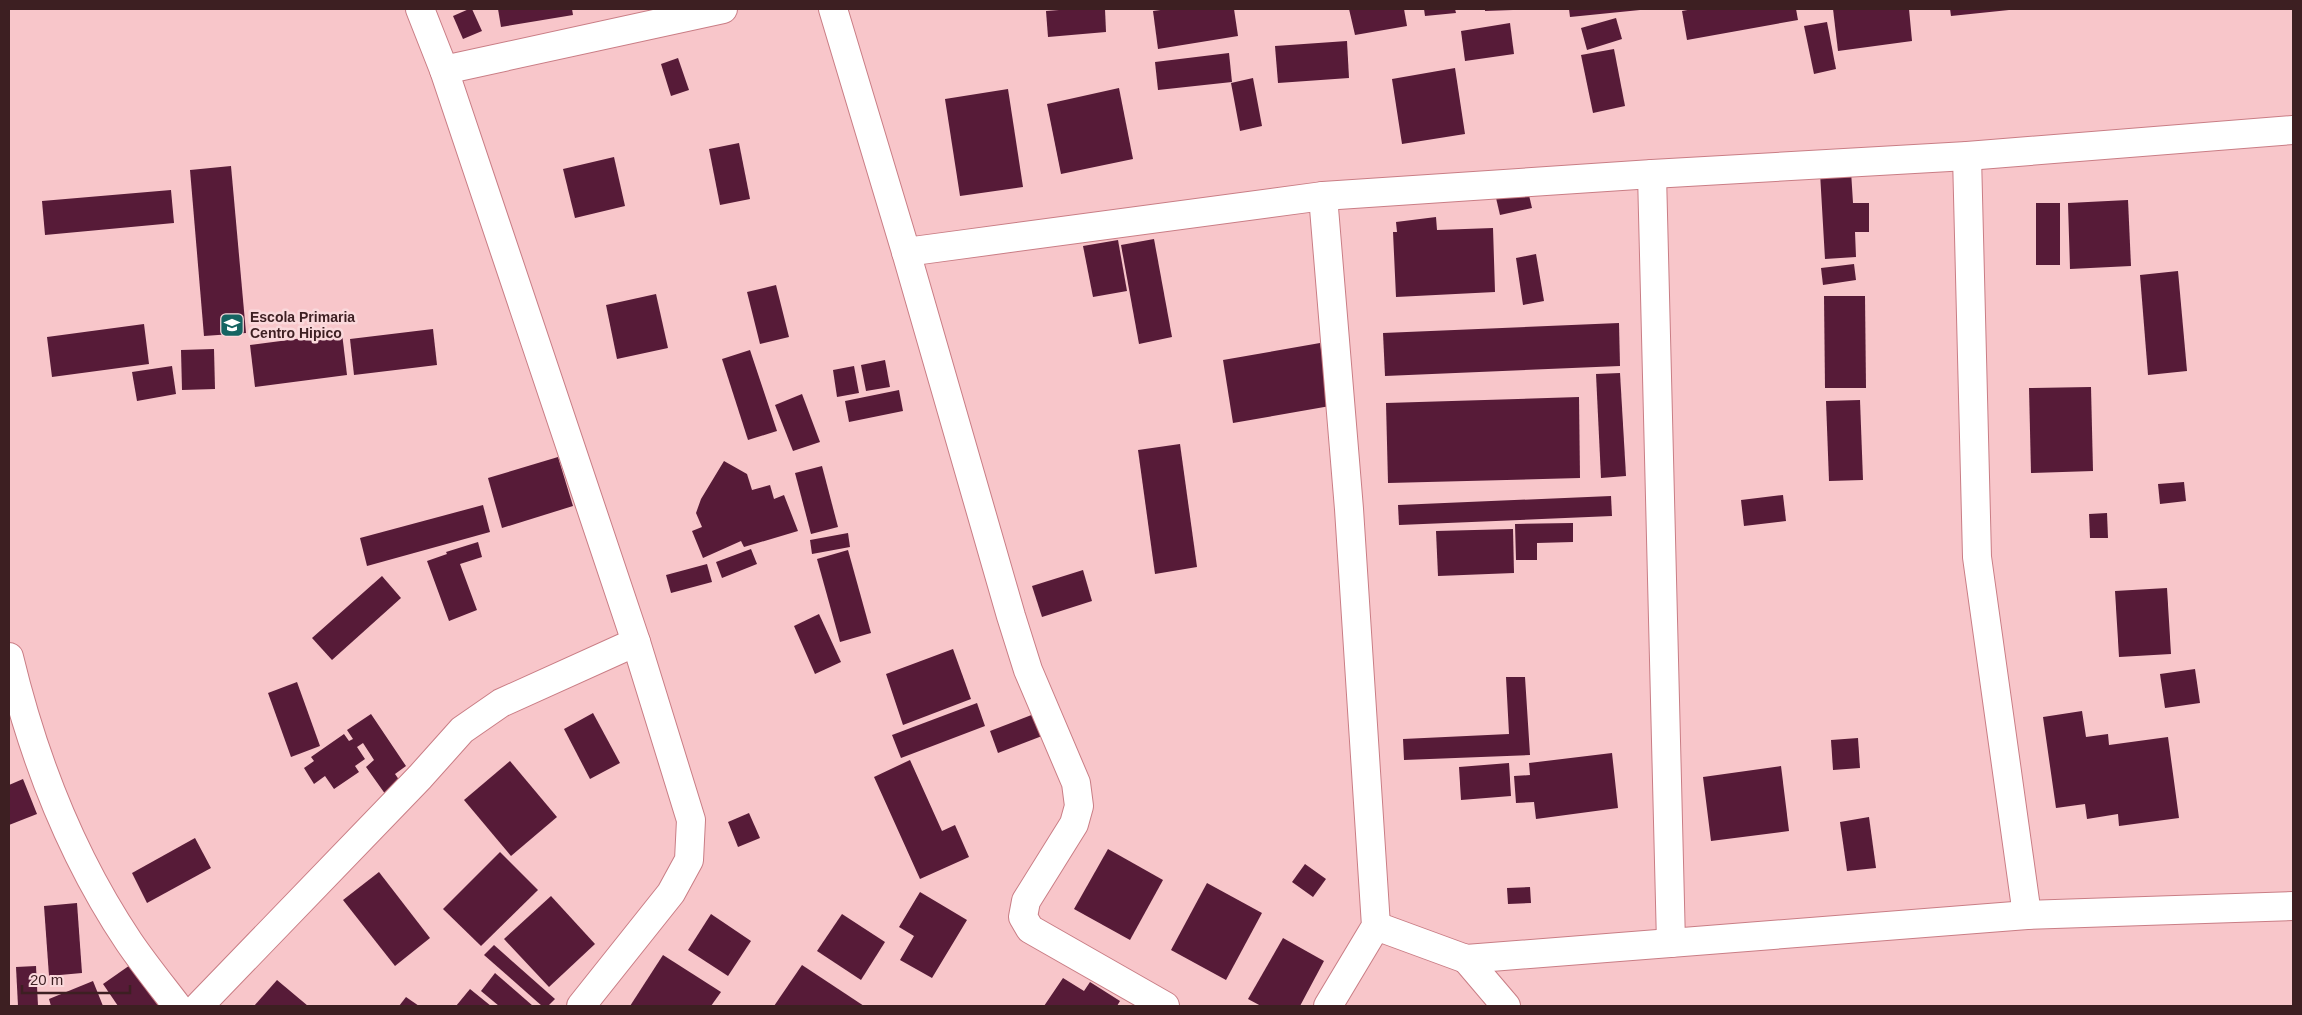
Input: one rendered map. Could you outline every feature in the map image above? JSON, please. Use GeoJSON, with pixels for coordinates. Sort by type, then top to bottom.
{"type":"FeatureCollection","features":[{"type":"Feature","properties":{"kind":"street"},"geometry":{"type":"LineString","coordinates":[[420,9],[444,70],[636,642],[691,820],[689,860],[671,893],[586,1005]]}},
{"type":"Feature","properties":{"kind":"street"},"geometry":{"type":"LineString","coordinates":[[444,70],[723,9]]}},
{"type":"Feature","properties":{"kind":"street"},"geometry":{"type":"LineString","coordinates":[[833,9],[1028,670],[1076,783],[1079,806],[1074,824],[1026,901],[1023,917],[1030,929],[1165,1006]]}},
{"type":"Feature","properties":{"kind":"street"},"geometry":{"type":"LineString","coordinates":[[906,252],[1323,196],[1652,174],[1967,156],[2293,130]]}},
{"type":"Feature","properties":{"kind":"street"},"geometry":{"type":"LineString","coordinates":[[1967,156],[1977,557],[2027,915]]}},
{"type":"Feature","properties":{"kind":"street"},"geometry":{"type":"LineString","coordinates":[[1652,174],[1671,943]]}},
{"type":"Feature","properties":{"kind":"street"},"geometry":{"type":"LineString","coordinates":[[1323,196],[1349,509],[1376,926],[1328,1006]]}},
{"type":"Feature","properties":{"kind":"street"},"geometry":{"type":"LineString","coordinates":[[199,1006],[420,777],[462,730],[501,702],[636,642]]}},
{"type":"Feature","properties":{"kind":"street"},"geometry":{"type":"LineString","coordinates":[[9,657],[48,787],[95,885],[129,942],[177,1006]]}},
{"type":"Feature","properties":{"kind":"street"},"geometry":{"type":"LineString","coordinates":[[1376,926],[1466,959],[2027,915],[2293,906]]}},
{"type":"Feature","properties":{"kind":"street"},"geometry":{"type":"LineString","coordinates":[[1466,959],[1506,1006]]}},
{"type":"Feature","properties":{"kind":"building"},"geometry":{"type":"Polygon","coordinates":[[[472,9],[482,31],[463,39],[453,16],[472,9]]]}},
{"type":"Feature","properties":{"kind":"building"},"geometry":{"type":"Polygon","coordinates":[[[498,9],[572,9],[573,15],[501,27],[498,9]]]}},
{"type":"Feature","properties":{"kind":"building"},"geometry":{"type":"Polygon","coordinates":[[[1105,9],[1106,32],[1048,37],[1046,11],[1105,9]]]}},
{"type":"Feature","properties":{"kind":"building"},"geometry":{"type":"Polygon","coordinates":[[[1168,9],[1234,9],[1238,36],[1158,49],[1153,11],[1168,9]]]}},
{"type":"Feature","properties":{"kind":"building"},"geometry":{"type":"Polygon","coordinates":[[[1349,9],[1404,9],[1407,26],[1355,35],[1349,9]]]}},
{"type":"Feature","properties":{"kind":"building"},"geometry":{"type":"Polygon","coordinates":[[[1424,9],[1455,9],[1456,13],[1425,16],[1424,9]]]}},
{"type":"Feature","properties":{"kind":"building"},"geometry":{"type":"Polygon","coordinates":[[[1485,9],[1513,9],[1513,10],[1485,11],[1485,9]]]}},
{"type":"Feature","properties":{"kind":"building"},"geometry":{"type":"Polygon","coordinates":[[[1569,9],[1640,9],[1640,10],[1570,17],[1569,9]]]}},
{"type":"Feature","properties":{"kind":"building"},"geometry":{"type":"Polygon","coordinates":[[[1693,9],[1796,9],[1798,20],[1687,40],[1682,11],[1693,9]]]}},
{"type":"Feature","properties":{"kind":"building"},"geometry":{"type":"Polygon","coordinates":[[[1833,9],[1909,9],[1912,41],[1838,51],[1833,9]]]}},
{"type":"Feature","properties":{"kind":"building"},"geometry":{"type":"Polygon","coordinates":[[[1950,9],[2008,9],[2009,10],[1951,16],[1950,9]]]}},
{"type":"Feature","properties":{"kind":"building"},"geometry":{"type":"Polygon","coordinates":[[[1616,18],[1622,39],[1587,50],[1581,28],[1616,18]]]}},
{"type":"Feature","properties":{"kind":"building"},"geometry":{"type":"Polygon","coordinates":[[[1827,22],[1836,69],[1814,74],[1804,26],[1827,22]]]}},
{"type":"Feature","properties":{"kind":"building"},"geometry":{"type":"Polygon","coordinates":[[[1510,23],[1514,54],[1465,61],[1461,31],[1510,23]]]}},
{"type":"Feature","properties":{"kind":"building"},"geometry":{"type":"Polygon","coordinates":[[[1347,41],[1349,78],[1278,83],[1275,46],[1347,41]]]}},
{"type":"Feature","properties":{"kind":"building"},"geometry":{"type":"Polygon","coordinates":[[[1614,49],[1625,106],[1593,113],[1581,55],[1614,49]]]}},
{"type":"Feature","properties":{"kind":"building"},"geometry":{"type":"Polygon","coordinates":[[[1229,53],[1232,82],[1158,90],[1155,62],[1229,53]]]}},
{"type":"Feature","properties":{"kind":"building"},"geometry":{"type":"Polygon","coordinates":[[[678,58],[689,90],[671,96],[661,64],[678,58]]]}},
{"type":"Feature","properties":{"kind":"building"},"geometry":{"type":"Polygon","coordinates":[[[1455,68],[1465,134],[1402,144],[1392,79],[1455,68]]]}},
{"type":"Feature","properties":{"kind":"building"},"geometry":{"type":"Polygon","coordinates":[[[1253,78],[1262,126],[1240,131],[1231,83],[1253,78]]]}},
{"type":"Feature","properties":{"kind":"building"},"geometry":{"type":"Polygon","coordinates":[[[1119,88],[1133,159],[1061,174],[1047,104],[1119,88]]]}},
{"type":"Feature","properties":{"kind":"building"},"geometry":{"type":"Polygon","coordinates":[[[1008,89],[1023,187],[960,196],[945,99],[1008,89]]]}},
{"type":"Feature","properties":{"kind":"building"},"geometry":{"type":"Polygon","coordinates":[[[739,143],[750,199],[720,205],[709,149],[739,143]]]}},
{"type":"Feature","properties":{"kind":"building"},"geometry":{"type":"Polygon","coordinates":[[[614,157],[625,206],[575,218],[563,169],[614,157]]]}},
{"type":"Feature","properties":{"kind":"building"},"geometry":{"type":"Polygon","coordinates":[[[231,166],[246,333],[204,336],[190,170],[231,166]]]}},
{"type":"Feature","properties":{"kind":"building"},"geometry":{"type":"Polygon","coordinates":[[[1851,171],[1853,203],[1869,203],[1869,232],[1855,232],[1856,257],[1825,259],[1820,173],[1851,171]]]}},
{"type":"Feature","properties":{"kind":"building"},"geometry":{"type":"Polygon","coordinates":[[[171,190],[174,223],[45,235],[42,201],[171,190]]]}},
{"type":"Feature","properties":{"kind":"building"},"geometry":{"type":"Polygon","coordinates":[[[1528,191],[1532,208],[1500,215],[1496,198],[1528,191]]]}},
{"type":"Feature","properties":{"kind":"building"},"geometry":{"type":"Polygon","coordinates":[[[2128,200],[2131,266],[2070,269],[2068,203],[2128,200]]]}},
{"type":"Feature","properties":{"kind":"building"},"geometry":{"type":"Polygon","coordinates":[[[2036,203],[2060,203],[2060,265],[2036,265],[2036,203]]]}},
{"type":"Feature","properties":{"kind":"building"},"geometry":{"type":"Polygon","coordinates":[[[1436,217],[1437,230],[1493,228],[1495,292],[1396,297],[1393,232],[1397,232],[1396,222],[1436,217]]]}},
{"type":"Feature","properties":{"kind":"building"},"geometry":{"type":"Polygon","coordinates":[[[1154,239],[1172,337],[1139,344],[1121,245],[1154,239]]]}},
{"type":"Feature","properties":{"kind":"building"},"geometry":{"type":"Polygon","coordinates":[[[1118,240],[1127,291],[1093,297],[1083,246],[1118,240]]]}},
{"type":"Feature","properties":{"kind":"building"},"geometry":{"type":"Polygon","coordinates":[[[1536,254],[1544,301],[1523,305],[1516,258],[1536,254]]]}},
{"type":"Feature","properties":{"kind":"building"},"geometry":{"type":"Polygon","coordinates":[[[1854,264],[1856,280],[1823,285],[1821,268],[1854,264]]]}},
{"type":"Feature","properties":{"kind":"building"},"geometry":{"type":"Polygon","coordinates":[[[2178,271],[2187,371],[2148,375],[2140,275],[2178,271]]]}},
{"type":"Feature","properties":{"kind":"building"},"geometry":{"type":"Polygon","coordinates":[[[776,285],[789,337],[760,344],[747,292],[776,285]]]}},
{"type":"Feature","properties":{"kind":"building"},"geometry":{"type":"Polygon","coordinates":[[[656,294],[668,348],[617,359],[606,305],[656,294]]]}},
{"type":"Feature","properties":{"kind":"building"},"geometry":{"type":"Polygon","coordinates":[[[1824,296],[1865,296],[1866,388],[1825,388],[1824,296]]]}},
{"type":"Feature","properties":{"kind":"building"},"geometry":{"type":"Polygon","coordinates":[[[1619,323],[1620,366],[1385,376],[1383,333],[1619,323]]]}},
{"type":"Feature","properties":{"kind":"building"},"geometry":{"type":"Polygon","coordinates":[[[144,324],[149,364],[52,377],[47,337],[144,324]]]}},
{"type":"Feature","properties":{"kind":"building"},"geometry":{"type":"Polygon","coordinates":[[[433,329],[437,365],[354,375],[350,339],[433,329]]]}},
{"type":"Feature","properties":{"kind":"building"},"geometry":{"type":"Polygon","coordinates":[[[342,333],[347,375],[255,387],[250,345],[342,333]]]}},
{"type":"Feature","properties":{"kind":"building"},"geometry":{"type":"Polygon","coordinates":[[[1320,343],[1330,406],[1233,423],[1223,360],[1320,343]]]}},
{"type":"Feature","properties":{"kind":"building"},"geometry":{"type":"Polygon","coordinates":[[[214,349],[215,389],[182,390],[181,350],[214,349]]]}},
{"type":"Feature","properties":{"kind":"building"},"geometry":{"type":"Polygon","coordinates":[[[750,350],[777,431],[748,440],[722,359],[750,350]]]}},
{"type":"Feature","properties":{"kind":"building"},"geometry":{"type":"Polygon","coordinates":[[[885,360],[890,387],[866,391],[861,365],[885,360]]]}},
{"type":"Feature","properties":{"kind":"building"},"geometry":{"type":"Polygon","coordinates":[[[172,366],[176,394],[137,401],[132,372],[172,366]]]}},
{"type":"Feature","properties":{"kind":"building"},"geometry":{"type":"Polygon","coordinates":[[[854,366],[859,393],[837,397],[833,370],[854,366]]]}},
{"type":"Feature","properties":{"kind":"building"},"geometry":{"type":"Polygon","coordinates":[[[1620,373],[1626,476],[1601,478],[1596,374],[1620,373]]]}},
{"type":"Feature","properties":{"kind":"building"},"geometry":{"type":"Polygon","coordinates":[[[2091,387],[2093,471],[2031,473],[2029,388],[2091,387]]]}},
{"type":"Feature","properties":{"kind":"building"},"geometry":{"type":"Polygon","coordinates":[[[899,390],[903,411],[849,422],[845,401],[899,390]]]}},
{"type":"Feature","properties":{"kind":"building"},"geometry":{"type":"Polygon","coordinates":[[[802,394],[820,442],[793,451],[775,405],[802,394]]]}},
{"type":"Feature","properties":{"kind":"building"},"geometry":{"type":"Polygon","coordinates":[[[1579,397],[1580,478],[1388,483],[1386,403],[1579,397]]]}},
{"type":"Feature","properties":{"kind":"building"},"geometry":{"type":"Polygon","coordinates":[[[1860,400],[1863,480],[1829,481],[1826,401],[1860,400]]]}},
{"type":"Feature","properties":{"kind":"building"},"geometry":{"type":"Polygon","coordinates":[[[1180,444],[1197,567],[1155,574],[1138,450],[1180,444]]]}},
{"type":"Feature","properties":{"kind":"building"},"geometry":{"type":"Polygon","coordinates":[[[558,457],[573,506],[502,528],[488,478],[558,457]]]}},
{"type":"Feature","properties":{"kind":"building"},"geometry":{"type":"Polygon","coordinates":[[[724,461],[747,474],[752,490],[770,485],[774,499],[784,495],[798,531],[744,547],[741,541],[703,558],[692,531],[702,527],[696,513],[701,499],[724,461]]]}},
{"type":"Feature","properties":{"kind":"building"},"geometry":{"type":"Polygon","coordinates":[[[822,466],[838,527],[811,534],[795,473],[822,466]]]}},
{"type":"Feature","properties":{"kind":"building"},"geometry":{"type":"Polygon","coordinates":[[[2184,482],[2186,501],[2160,504],[2158,484],[2184,482]]]}},
{"type":"Feature","properties":{"kind":"building"},"geometry":{"type":"Polygon","coordinates":[[[1783,495],[1786,521],[1744,526],[1741,500],[1783,495]]]}},
{"type":"Feature","properties":{"kind":"building"},"geometry":{"type":"Polygon","coordinates":[[[1611,496],[1612,516],[1399,525],[1398,505],[1611,496]]]}},
{"type":"Feature","properties":{"kind":"building"},"geometry":{"type":"Polygon","coordinates":[[[483,505],[490,532],[367,566],[360,538],[483,505]]]}},
{"type":"Feature","properties":{"kind":"building"},"geometry":{"type":"Polygon","coordinates":[[[2107,513],[2108,538],[2090,538],[2089,514],[2107,513]]]}},
{"type":"Feature","properties":{"kind":"building"},"geometry":{"type":"Polygon","coordinates":[[[1573,523],[1573,542],[1537,543],[1537,560],[1516,560],[1515,524],[1573,523]]]}},
{"type":"Feature","properties":{"kind":"building"},"geometry":{"type":"Polygon","coordinates":[[[1513,529],[1514,573],[1438,576],[1436,531],[1513,529]]]}},
{"type":"Feature","properties":{"kind":"building"},"geometry":{"type":"Polygon","coordinates":[[[848,533],[850,547],[812,554],[810,540],[848,533]]]}},
{"type":"Feature","properties":{"kind":"building"},"geometry":{"type":"Polygon","coordinates":[[[478,542],[482,557],[460,564],[477,610],[449,621],[427,561],[447,554],[446,552],[478,542]]]}},
{"type":"Feature","properties":{"kind":"building"},"geometry":{"type":"Polygon","coordinates":[[[751,549],[757,564],[722,578],[716,562],[751,549]]]}},
{"type":"Feature","properties":{"kind":"building"},"geometry":{"type":"Polygon","coordinates":[[[848,550],[871,633],[840,642],[817,559],[848,550]]]}},
{"type":"Feature","properties":{"kind":"building"},"geometry":{"type":"Polygon","coordinates":[[[707,564],[712,582],[671,593],[666,575],[707,564]]]}},
{"type":"Feature","properties":{"kind":"building"},"geometry":{"type":"Polygon","coordinates":[[[1083,570],[1092,601],[1042,617],[1032,586],[1083,570]]]}},
{"type":"Feature","properties":{"kind":"building"},"geometry":{"type":"Polygon","coordinates":[[[382,576],[401,598],[332,660],[312,638],[382,576]]]}},
{"type":"Feature","properties":{"kind":"building"},"geometry":{"type":"Polygon","coordinates":[[[2167,588],[2171,654],[2119,657],[2115,591],[2167,588]]]}},
{"type":"Feature","properties":{"kind":"building"},"geometry":{"type":"Polygon","coordinates":[[[819,614],[841,662],[815,674],[794,626],[819,614]]]}},
{"type":"Feature","properties":{"kind":"building"},"geometry":{"type":"Polygon","coordinates":[[[953,649],[971,699],[903,725],[886,674],[953,649]]]}},
{"type":"Feature","properties":{"kind":"building"},"geometry":{"type":"Polygon","coordinates":[[[2195,669],[2200,703],[2165,708],[2160,674],[2195,669]]]}},
{"type":"Feature","properties":{"kind":"building"},"geometry":{"type":"Polygon","coordinates":[[[1506,677],[1525,677],[1530,755],[1404,760],[1403,739],[1509,734],[1506,677]]]}},
{"type":"Feature","properties":{"kind":"building"},"geometry":{"type":"Polygon","coordinates":[[[297,682],[320,746],[291,757],[268,693],[297,682]]]}},
{"type":"Feature","properties":{"kind":"building"},"geometry":{"type":"Polygon","coordinates":[[[977,703],[985,726],[901,758],[892,735],[977,703]]]}},
{"type":"Feature","properties":{"kind":"building"},"geometry":{"type":"Polygon","coordinates":[[[2082,711],[2086,737],[2108,734],[2109,745],[2168,737],[2179,818],[2119,826],[2118,814],[2087,819],[2085,804],[2056,808],[2043,717],[2082,711]]]}},
{"type":"Feature","properties":{"kind":"building"},"geometry":{"type":"Polygon","coordinates":[[[593,713],[620,763],[590,779],[564,729],[593,713]]]}},
{"type":"Feature","properties":{"kind":"building"},"geometry":{"type":"Polygon","coordinates":[[[371,714],[406,766],[395,774],[404,787],[388,798],[366,767],[374,760],[363,743],[357,747],[365,759],[355,766],[359,772],[334,789],[325,776],[314,784],[304,768],[314,761],[311,757],[344,734],[349,741],[353,739],[347,730],[371,714]]]}},
{"type":"Feature","properties":{"kind":"building"},"geometry":{"type":"Polygon","coordinates":[[[1034,714],[1042,736],[998,753],[990,731],[1034,714]]]}},
{"type":"Feature","properties":{"kind":"building"},"geometry":{"type":"Polygon","coordinates":[[[1858,738],[1860,768],[1833,770],[1831,740],[1858,738]]]}},
{"type":"Feature","properties":{"kind":"building"},"geometry":{"type":"Polygon","coordinates":[[[1612,753],[1618,808],[1536,819],[1534,802],[1516,803],[1514,776],[1530,775],[1529,763],[1612,753]]]}},
{"type":"Feature","properties":{"kind":"building"},"geometry":{"type":"Polygon","coordinates":[[[910,760],[942,831],[955,825],[969,857],[920,879],[874,777],[910,760]]]}},
{"type":"Feature","properties":{"kind":"building"},"geometry":{"type":"Polygon","coordinates":[[[510,761],[557,817],[511,856],[464,800],[510,761]]]}},
{"type":"Feature","properties":{"kind":"building"},"geometry":{"type":"Polygon","coordinates":[[[1509,763],[1511,796],[1461,800],[1459,767],[1509,763]]]}},
{"type":"Feature","properties":{"kind":"building"},"geometry":{"type":"Polygon","coordinates":[[[1781,766],[1789,831],[1711,841],[1703,777],[1781,766]]]}},
{"type":"Feature","properties":{"kind":"building"},"geometry":{"type":"Polygon","coordinates":[[[23,779],[37,814],[9,825],[9,785],[23,779]]]}},
{"type":"Feature","properties":{"kind":"building"},"geometry":{"type":"Polygon","coordinates":[[[749,813],[760,838],[738,847],[728,822],[749,813]]]}},
{"type":"Feature","properties":{"kind":"building"},"geometry":{"type":"Polygon","coordinates":[[[1869,817],[1876,868],[1847,871],[1840,822],[1869,817]]]}},
{"type":"Feature","properties":{"kind":"building"},"geometry":{"type":"Polygon","coordinates":[[[195,838],[211,868],[147,903],[132,873],[195,838]]]}},
{"type":"Feature","properties":{"kind":"building"},"geometry":{"type":"Polygon","coordinates":[[[1108,849],[1163,880],[1130,940],[1074,909],[1108,849]]]}},
{"type":"Feature","properties":{"kind":"building"},"geometry":{"type":"Polygon","coordinates":[[[500,852],[538,890],[481,946],[443,909],[500,852]]]}},
{"type":"Feature","properties":{"kind":"building"},"geometry":{"type":"Polygon","coordinates":[[[1305,864],[1326,879],[1313,897],[1292,882],[1305,864]]]}},
{"type":"Feature","properties":{"kind":"building"},"geometry":{"type":"Polygon","coordinates":[[[379,872],[430,938],[395,966],[343,900],[379,872]]]}},
{"type":"Feature","properties":{"kind":"building"},"geometry":{"type":"Polygon","coordinates":[[[1207,883],[1262,913],[1226,980],[1171,950],[1207,883]]]}},
{"type":"Feature","properties":{"kind":"building"},"geometry":{"type":"Polygon","coordinates":[[[1530,887],[1531,903],[1508,904],[1507,888],[1530,887]]]}},
{"type":"Feature","properties":{"kind":"building"},"geometry":{"type":"Polygon","coordinates":[[[920,892],[967,920],[932,978],[900,960],[914,936],[899,927],[920,892]]]}},
{"type":"Feature","properties":{"kind":"building"},"geometry":{"type":"Polygon","coordinates":[[[551,896],[595,944],[549,987],[504,939],[551,896]]]}},
{"type":"Feature","properties":{"kind":"building"},"geometry":{"type":"Polygon","coordinates":[[[77,903],[82,973],[49,976],[44,906],[77,903]]]}},
{"type":"Feature","properties":{"kind":"building"},"geometry":{"type":"Polygon","coordinates":[[[711,914],[751,941],[728,976],[688,950],[711,914]]]}},
{"type":"Feature","properties":{"kind":"building"},"geometry":{"type":"Polygon","coordinates":[[[842,914],[885,942],[861,980],[817,951],[842,914]]]}},
{"type":"Feature","properties":{"kind":"building"},"geometry":{"type":"Polygon","coordinates":[[[1283,938],[1324,961],[1300,1006],[1261,1006],[1248,999],[1283,938]]]}},
{"type":"Feature","properties":{"kind":"building"},"geometry":{"type":"Polygon","coordinates":[[[494,945],[555,999],[548,1006],[542,1006],[484,955],[494,945]]]}},
{"type":"Feature","properties":{"kind":"building"},"geometry":{"type":"Polygon","coordinates":[[[663,955],[721,992],[711,1006],[630,1006],[663,955]]]}},
{"type":"Feature","properties":{"kind":"building"},"geometry":{"type":"Polygon","coordinates":[[[133,963],[163,1006],[118,1006],[103,984],[133,963]]]}},
{"type":"Feature","properties":{"kind":"building"},"geometry":{"type":"Polygon","coordinates":[[[802,965],[864,1006],[774,1006],[802,965]]]}},
{"type":"Feature","properties":{"kind":"building"},"geometry":{"type":"Polygon","coordinates":[[[36,966],[38,1006],[18,1006],[16,967],[36,966]]]}},
{"type":"Feature","properties":{"kind":"building"},"geometry":{"type":"Polygon","coordinates":[[[495,973],[533,1006],[499,1006],[481,991],[495,973]]]}},
{"type":"Feature","properties":{"kind":"building"},"geometry":{"type":"Polygon","coordinates":[[[1063,978],[1084,991],[1090,982],[1120,1001],[1117,1006],[1044,1006],[1063,978]]]}},
{"type":"Feature","properties":{"kind":"building"},"geometry":{"type":"Polygon","coordinates":[[[277,980],[308,1006],[254,1006],[277,980]]]}},
{"type":"Feature","properties":{"kind":"building"},"geometry":{"type":"Polygon","coordinates":[[[93,981],[103,1006],[51,1006],[49,999],[93,981]]]}},
{"type":"Feature","properties":{"kind":"building"},"geometry":{"type":"Polygon","coordinates":[[[470,989],[491,1006],[456,1006],[470,989]]]}},
{"type":"Feature","properties":{"kind":"building"},"geometry":{"type":"Polygon","coordinates":[[[406,997],[419,1006],[399,1006],[406,997]]]}},
{"type":"Feature","properties":{"kind":"place","name":"Escola Primaria Centro Hipico"},"geometry":{"type":"Point","coordinates":[232,325]}}]}
